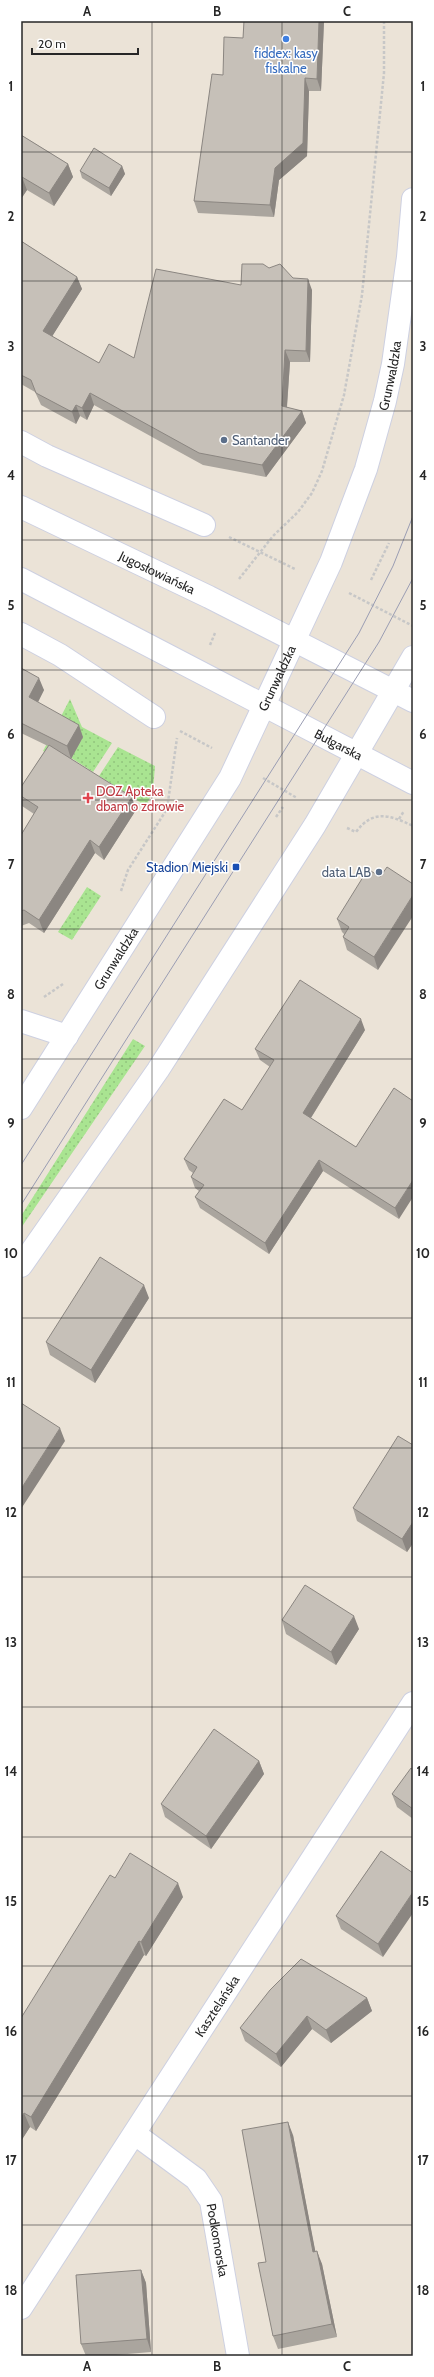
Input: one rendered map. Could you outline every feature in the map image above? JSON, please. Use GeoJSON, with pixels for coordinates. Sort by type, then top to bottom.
{"type":"FeatureCollection","features":[{"type":"Feature","properties":{"kind":"street","name":"Grunwaldzka"},"geometry":{"type":"LineString","coordinates":[[21,1108],[237,763],[293,639],[322,581],[366,469],[385,401],[393,364],[408,256],[413,199]]}},
{"type":"Feature","properties":{"kind":"street"},"geometry":{"type":"LineString","coordinates":[[21,442],[47,456],[204,525]]}},
{"type":"Feature","properties":{"kind":"street","name":"Jugosłowiańska"},"geometry":{"type":"LineString","coordinates":[[21,507],[293,639]]}},
{"type":"Feature","properties":{"kind":"street"},"geometry":{"type":"LineString","coordinates":[[21,579],[264,706]]}},
{"type":"Feature","properties":{"kind":"street"},"geometry":{"type":"LineString","coordinates":[[21,634],[60,655],[154,717]]}},
{"type":"Feature","properties":{"kind":"street"},"geometry":{"type":"LineString","coordinates":[[293,639],[404,696]]}},
{"type":"Feature","properties":{"kind":"street"},"geometry":{"type":"LineString","coordinates":[[21,1266],[158,1070],[322,813],[357,755],[404,696],[413,657]]}},
{"type":"Feature","properties":{"kind":"street","name":"Bułgarska"},"geometry":{"type":"LineString","coordinates":[[264,706],[413,784]]}},
{"type":"Feature","properties":{"kind":"street"},"geometry":{"type":"LineString","coordinates":[[21,1021],[67,1036]]}},
{"type":"Feature","properties":{"kind":"street","name":"Kasztelańska"},"geometry":{"type":"LineString","coordinates":[[21,2308],[413,1703]]}},
{"type":"Feature","properties":{"kind":"street","name":"Podkomorska"},"geometry":{"type":"LineString","coordinates":[[135,2134],[196,2179],[211,2200],[238,2356]]}},
{"type":"Feature","properties":{"kind":"path"},"geometry":{"type":"LineString","coordinates":[[238,580],[273,536],[298,512],[312,493],[322,471],[344,395],[362,295],[384,73],[384,21]]}},
{"type":"Feature","properties":{"kind":"path"},"geometry":{"type":"LineString","coordinates":[[204,525],[413,626]]}},
{"type":"Feature","properties":{"kind":"path"},"geometry":{"type":"LineString","coordinates":[[370,580],[389,543]]}},
{"type":"Feature","properties":{"kind":"path"},"geometry":{"type":"LineString","coordinates":[[118,898],[128,870],[167,809],[178,730],[356,832],[362,824],[376,816],[392,816],[413,826]]}},
{"type":"Feature","properties":{"kind":"path"},"geometry":{"type":"LineString","coordinates":[[276,817],[282,807]]}},
{"type":"Feature","properties":{"kind":"path"},"geometry":{"type":"LineString","coordinates":[[40,999],[66,982]]}},
{"type":"Feature","properties":{"kind":"green space"},"geometry":{"type":"Polygon","coordinates":[[[70,699],[82,727],[112,743],[93,772],[59,750],[54,758],[43,751],[70,699]]]}},
{"type":"Feature","properties":{"kind":"green space"},"geometry":{"type":"Polygon","coordinates":[[[118,747],[155,766],[153,791],[146,806],[99,776],[118,747]]]}},
{"type":"Feature","properties":{"kind":"green space"},"geometry":{"type":"Polygon","coordinates":[[[87,887],[101,896],[72,940],[58,932],[87,887]]]}},
{"type":"Feature","properties":{"kind":"green space"},"geometry":{"type":"Polygon","coordinates":[[[133,1039],[145,1046],[21,1228],[21,1216],[133,1039]]]}},
{"type":"Feature","properties":{"kind":"building"},"geometry":{"type":"Polygon","coordinates":[[[244,21],[319,21],[317,79],[305,78],[303,143],[275,168],[270,205],[194,201],[212,74],[223,75],[224,37],[243,38],[244,21]]]}},
{"type":"Feature","properties":{"kind":"building"},"geometry":{"type":"Polygon","coordinates":[[[21,135],[68,164],[49,193],[22,177],[21,179],[21,135]]]}},
{"type":"Feature","properties":{"kind":"building"},"geometry":{"type":"Polygon","coordinates":[[[94,148],[122,166],[109,188],[80,171],[94,148]]]}},
{"type":"Feature","properties":{"kind":"building"},"geometry":{"type":"Polygon","coordinates":[[[21,241],[77,277],[43,331],[99,363],[109,344],[134,358],[156,269],[241,285],[242,264],[263,264],[269,268],[280,264],[293,278],[308,279],[306,351],[285,350],[282,406],[302,411],[262,465],[199,453],[90,393],[82,408],[76,405],[72,412],[36,393],[31,380],[21,375],[21,241]]]}},
{"type":"Feature","properties":{"kind":"building"},"geometry":{"type":"Polygon","coordinates":[[[21,668],[39,678],[29,697],[79,725],[67,746],[21,723],[21,668]]]}},
{"type":"Feature","properties":{"kind":"building"},"geometry":{"type":"Polygon","coordinates":[[[49,745],[132,797],[99,847],[90,840],[39,920],[24,910],[21,911],[21,835],[38,807],[21,796],[21,787],[49,745]]]}},
{"type":"Feature","properties":{"kind":"building"},"geometry":{"type":"Polygon","coordinates":[[[387,867],[413,884],[413,895],[374,957],[343,937],[349,927],[337,919],[368,869],[380,877],[387,867]]]}},
{"type":"Feature","properties":{"kind":"building"},"geometry":{"type":"Polygon","coordinates":[[[300,980],[361,1019],[303,1113],[356,1147],[394,1088],[413,1101],[413,1180],[395,1208],[319,1160],[265,1243],[195,1197],[204,1185],[191,1177],[197,1167],[184,1159],[224,1099],[242,1110],[274,1060],[255,1049],[300,980]]]}},
{"type":"Feature","properties":{"kind":"building"},"geometry":{"type":"Polygon","coordinates":[[[100,1257],[144,1285],[91,1370],[46,1342],[100,1257]]]}},
{"type":"Feature","properties":{"kind":"building"},"geometry":{"type":"Polygon","coordinates":[[[21,1403],[60,1428],[21,1489],[21,1403]]]}},
{"type":"Feature","properties":{"kind":"building"},"geometry":{"type":"Polygon","coordinates":[[[398,1436],[413,1445],[413,1522],[402,1539],[353,1508],[398,1436]]]}},
{"type":"Feature","properties":{"kind":"building"},"geometry":{"type":"Polygon","coordinates":[[[305,1585],[354,1616],[331,1652],[282,1620],[305,1585]]]}},
{"type":"Feature","properties":{"kind":"building"},"geometry":{"type":"Polygon","coordinates":[[[214,1729],[259,1761],[206,1836],[161,1804],[214,1729]]]}},
{"type":"Feature","properties":{"kind":"building"},"geometry":{"type":"Polygon","coordinates":[[[411,1768],[413,1770],[413,1809],[392,1794],[411,1768]]]}},
{"type":"Feature","properties":{"kind":"building"},"geometry":{"type":"Polygon","coordinates":[[[381,1851],[413,1873],[413,1892],[378,1944],[336,1916],[381,1851]]]}},
{"type":"Feature","properties":{"kind":"building"},"geometry":{"type":"Polygon","coordinates":[[[130,1853],[178,1883],[141,1942],[139,1941],[31,2117],[24,2113],[21,2119],[21,2018],[110,1875],[115,1878],[130,1853]]]}},
{"type":"Feature","properties":{"kind":"building"},"geometry":{"type":"Polygon","coordinates":[[[301,1959],[367,1998],[326,2030],[307,2016],[276,2054],[240,2028],[270,1990],[301,1959]]]}},
{"type":"Feature","properties":{"kind":"building"},"geometry":{"type":"Polygon","coordinates":[[[288,2122],[313,2252],[317,2251],[332,2324],[273,2336],[258,2263],[266,2262],[242,2130],[288,2122]]]}},
{"type":"Feature","properties":{"kind":"building"},"geometry":{"type":"Polygon","coordinates":[[[141,2270],[147,2339],[81,2344],[76,2275],[141,2270]]]}},
{"type":"Feature","properties":{"kind":"tram line"},"geometry":{"type":"LineString","coordinates":[[21,1165],[359,633],[393,566],[413,516]]}},
{"type":"Feature","properties":{"kind":"tram line"},"geometry":{"type":"LineString","coordinates":[[21,1205],[379,642],[413,578]]}},
{"type":"Feature","properties":{"kind":"place","name":"fiddex: kasy fiskalne"},"geometry":{"type":"Point","coordinates":[286,39]}},
{"type":"Feature","properties":{"kind":"place","name":"Santander"},"geometry":{"type":"Point","coordinates":[224,440]}},
{"type":"Feature","properties":{"kind":"place","name":"DOZ Apteka dbam o zdrowie"},"geometry":{"type":"Point","coordinates":[88,798]}},
{"type":"Feature","properties":{"kind":"place","name":"Stadion Miejski"},"geometry":{"type":"Point","coordinates":[236,867]}},
{"type":"Feature","properties":{"kind":"place","name":"data LAB"},"geometry":{"type":"Point","coordinates":[379,872]}}]}
